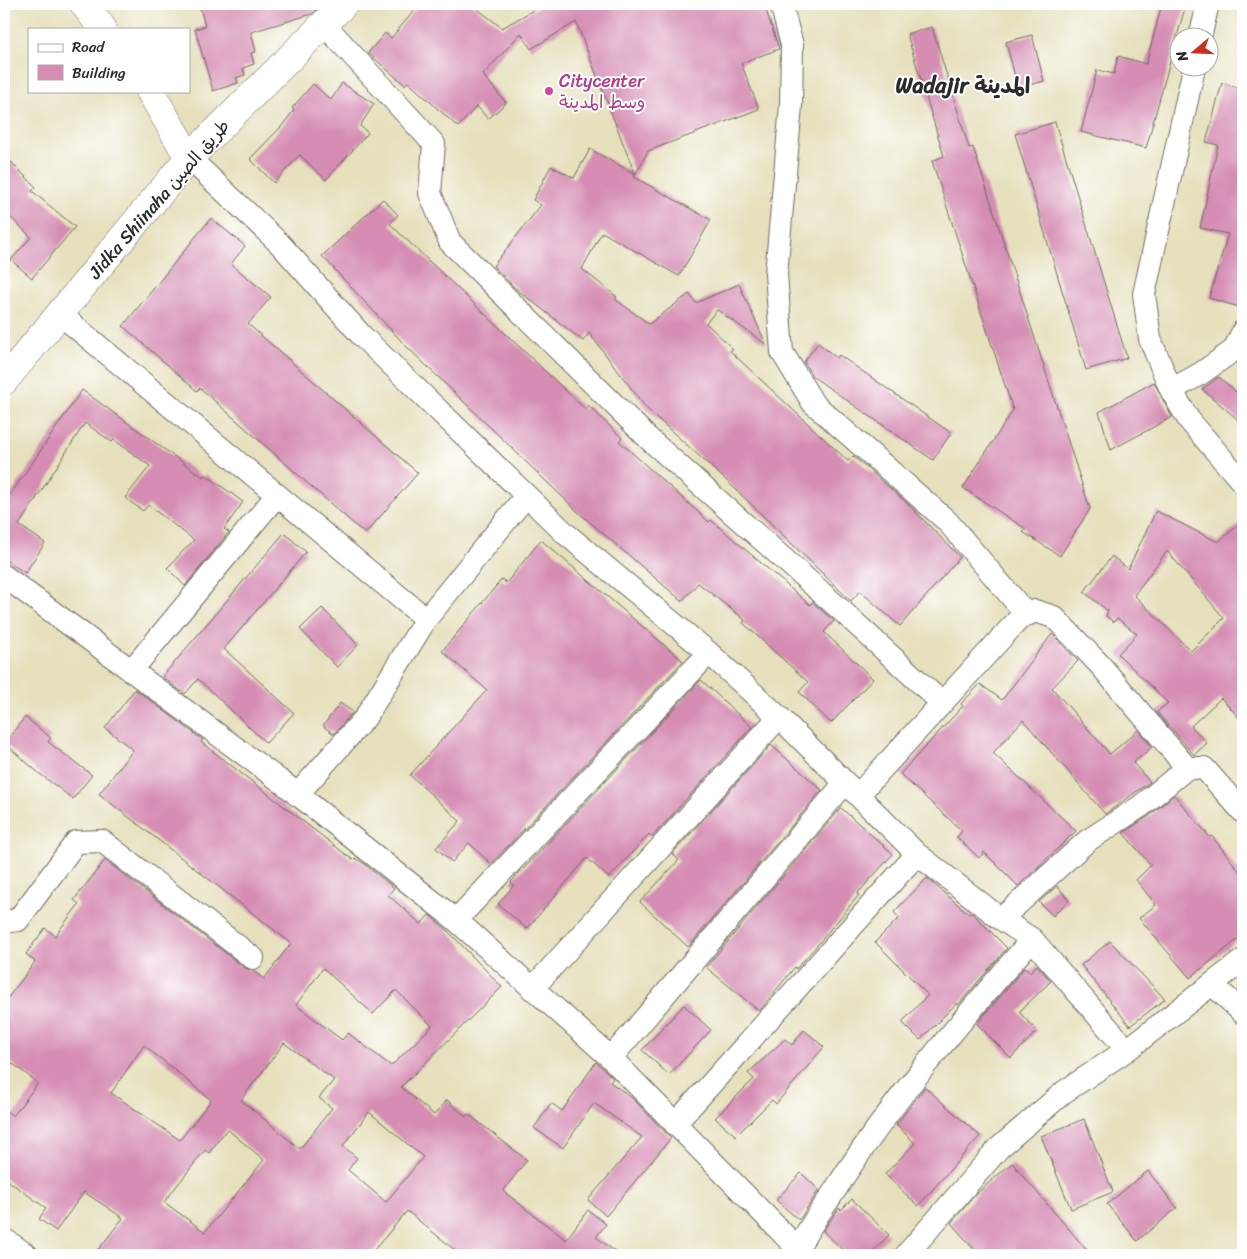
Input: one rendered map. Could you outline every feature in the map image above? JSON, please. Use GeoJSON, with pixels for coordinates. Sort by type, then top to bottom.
{"type":"FeatureCollection","features":[{"type":"Feature","properties":{"kind":"main road"},"geometry":{"type":"LineString","coordinates":[[84,4],[102,28]]}},
{"type":"Feature","properties":{"kind":"main road","name":"Jidka Shiinaha طريق الصين"},"geometry":{"type":"LineString","coordinates":[[4,381],[189,158],[344,4]]}},
{"type":"Feature","properties":{"kind":"main road"},"geometry":{"type":"LineString","coordinates":[[151,92],[189,158]]}},
{"type":"Feature","properties":{"kind":"street"},"geometry":{"type":"LineString","coordinates":[[781,4],[792,46],[791,106],[776,274],[782,352],[813,402],[947,521],[1027,615]]}},
{"type":"Feature","properties":{"kind":"street"},"geometry":{"type":"LineString","coordinates":[[1202,28],[1208,4]]}},
{"type":"Feature","properties":{"kind":"street"},"geometry":{"type":"LineString","coordinates":[[324,24],[434,144],[430,192],[450,242],[649,439],[942,703]]}},
{"type":"Feature","properties":{"kind":"street"},"geometry":{"type":"LineString","coordinates":[[1192,78],[1144,294],[1150,339],[1171,390],[1189,420],[1243,483]]}},
{"type":"Feature","properties":{"kind":"street"},"geometry":{"type":"LineString","coordinates":[[189,158],[280,244],[362,336],[566,534],[709,653],[779,717],[917,854],[1001,919],[1032,939],[1127,1050]]}},
{"type":"Feature","properties":{"kind":"street"},"geometry":{"type":"LineString","coordinates":[[60,314],[426,620]]}},
{"type":"Feature","properties":{"kind":"street"},"geometry":{"type":"LineString","coordinates":[[1171,390],[1200,374],[1234,350],[1243,331]]}},
{"type":"Feature","properties":{"kind":"street"},"geometry":{"type":"LineString","coordinates":[[131,671],[277,495]]}},
{"type":"Feature","properties":{"kind":"street"},"geometry":{"type":"LineString","coordinates":[[297,794],[365,718],[426,620],[526,496]]}},
{"type":"Feature","properties":{"kind":"street"},"geometry":{"type":"LineString","coordinates":[[4,576],[297,794],[456,920],[611,1058],[796,1252],[853,1161],[929,1058],[1032,939]]}},
{"type":"Feature","properties":{"kind":"street"},"geometry":{"type":"LineString","coordinates":[[611,1058],[851,789],[942,703],[1019,619],[1035,612],[1054,617],[1101,666],[1187,768]]}},
{"type":"Feature","properties":{"kind":"street"},"geometry":{"type":"LineString","coordinates":[[456,920],[709,653]]}},
{"type":"Feature","properties":{"kind":"street"},"geometry":{"type":"LineString","coordinates":[[532,989],[779,717]]}},
{"type":"Feature","properties":{"kind":"street"},"geometry":{"type":"LineString","coordinates":[[1001,919],[1088,842],[1141,806],[1187,768],[1204,768],[1243,812]]}},
{"type":"Feature","properties":{"kind":"street"},"geometry":{"type":"LineString","coordinates":[[4,922],[18,920],[76,842],[102,841],[253,958]]}},
{"type":"Feature","properties":{"kind":"street"},"geometry":{"type":"LineString","coordinates":[[675,1124],[917,854]]}},
{"type":"Feature","properties":{"kind":"street"},"geometry":{"type":"LineString","coordinates":[[906,1255],[999,1148],[1064,1092],[1127,1050],[1243,960]]}},
{"type":"Feature","properties":{"kind":"street"},"geometry":{"type":"LineString","coordinates":[[1213,985],[1243,1013]]}},
{"type":"Feature","properties":{"kind":"street"},"geometry":{"type":"LineString","coordinates":[[4,1239],[27,1255]]}},
{"type":"Feature","properties":{"kind":"building"},"geometry":{"type":"Polygon","coordinates":[[[199,4],[322,4],[312,14],[251,32],[256,52],[251,53],[254,64],[243,68],[245,75],[236,78],[238,83],[213,91],[195,29],[205,26],[199,4]]]}},
{"type":"Feature","properties":{"kind":"building"},"geometry":{"type":"Polygon","coordinates":[[[420,4],[471,4],[502,28],[544,4],[764,4],[779,49],[741,63],[759,109],[648,151],[634,177],[711,220],[679,276],[602,232],[582,269],[617,297],[615,299],[649,324],[689,294],[696,303],[739,284],[766,344],[717,310],[706,323],[733,349],[730,351],[848,461],[853,456],[909,505],[960,557],[900,626],[860,591],[851,601],[729,483],[647,409],[589,333],[583,341],[515,288],[493,266],[541,205],[533,200],[551,166],[574,178],[590,149],[635,174],[576,22],[531,49],[521,33],[483,75],[506,103],[488,119],[477,106],[458,127],[408,82],[405,85],[368,53],[385,33],[391,38],[420,4]]]}},
{"type":"Feature","properties":{"kind":"building"},"geometry":{"type":"Polygon","coordinates":[[[1162,4],[1186,4],[1179,28],[1170,28],[1170,62],[1146,148],[1081,132],[1097,70],[1114,74],[1118,56],[1146,64],[1162,4]]]}},
{"type":"Feature","properties":{"kind":"building"},"geometry":{"type":"Polygon","coordinates":[[[932,27],[969,148],[973,147],[1090,509],[1060,556],[1023,532],[1026,529],[963,488],[1013,410],[932,161],[944,156],[907,34],[932,27]]]}},
{"type":"Feature","properties":{"kind":"building"},"geometry":{"type":"Polygon","coordinates":[[[1032,35],[1044,81],[1018,88],[1006,42],[1032,35]]]}},
{"type":"Feature","properties":{"kind":"building"},"geometry":{"type":"Polygon","coordinates":[[[342,83],[374,104],[360,126],[368,133],[326,180],[300,155],[274,183],[250,159],[281,127],[294,110],[292,108],[313,84],[331,100],[342,83]]]}},
{"type":"Feature","properties":{"kind":"building"},"geometry":{"type":"Polygon","coordinates":[[[1222,83],[1243,89],[1243,291],[1239,307],[1209,298],[1228,234],[1200,228],[1218,145],[1206,142],[1222,83]]]}},
{"type":"Feature","properties":{"kind":"building"},"geometry":{"type":"Polygon","coordinates":[[[1055,122],[1127,358],[1086,370],[1015,134],[1055,122]]]}},
{"type":"Feature","properties":{"kind":"building"},"geometry":{"type":"Polygon","coordinates":[[[4,155],[36,187],[32,191],[75,227],[32,278],[11,260],[31,237],[4,211],[4,155]]]}},
{"type":"Feature","properties":{"kind":"building"},"geometry":{"type":"Polygon","coordinates":[[[383,199],[398,215],[390,224],[585,409],[588,405],[622,438],[619,441],[709,522],[711,520],[810,605],[812,602],[834,621],[824,632],[873,679],[831,723],[799,692],[808,682],[743,623],[745,620],[698,583],[682,601],[578,512],[405,345],[322,256],[383,199]]]}},
{"type":"Feature","properties":{"kind":"building"},"geometry":{"type":"Polygon","coordinates":[[[211,218],[245,246],[231,264],[271,297],[248,324],[418,473],[365,534],[200,388],[197,391],[123,326],[211,218]]]}},
{"type":"Feature","properties":{"kind":"building"},"geometry":{"type":"Polygon","coordinates":[[[818,343],[837,358],[839,355],[951,433],[933,460],[812,376],[804,362],[818,343]]]}},
{"type":"Feature","properties":{"kind":"building"},"geometry":{"type":"Polygon","coordinates":[[[1219,377],[1243,398],[1243,424],[1202,389],[1219,377]]]}},
{"type":"Feature","properties":{"kind":"building"},"geometry":{"type":"Polygon","coordinates":[[[1154,382],[1172,417],[1111,450],[1099,412],[1154,382]]]}},
{"type":"Feature","properties":{"kind":"building"},"geometry":{"type":"Polygon","coordinates":[[[82,390],[203,477],[205,474],[243,502],[224,529],[229,532],[185,586],[167,568],[194,540],[148,505],[143,511],[125,498],[150,466],[114,440],[112,442],[85,423],[19,525],[45,543],[25,573],[4,559],[4,504],[82,390]]]}},
{"type":"Feature","properties":{"kind":"building"},"geometry":{"type":"Polygon","coordinates":[[[1156,511],[1218,542],[1243,521],[1243,722],[1221,698],[1191,726],[1207,743],[1194,755],[1157,712],[1168,703],[1118,654],[1137,634],[1117,618],[1114,622],[1106,616],[1108,611],[1084,592],[1112,556],[1128,569],[1156,511]],[[1167,551],[1134,595],[1191,651],[1224,618],[1167,551]]]}},
{"type":"Feature","properties":{"kind":"building"},"geometry":{"type":"Polygon","coordinates":[[[284,533],[306,552],[224,649],[294,713],[266,743],[198,679],[185,694],[162,677],[284,533]]]}},
{"type":"Feature","properties":{"kind":"building"},"geometry":{"type":"Polygon","coordinates":[[[541,540],[683,661],[491,864],[469,843],[452,862],[436,848],[460,821],[410,775],[487,690],[442,651],[502,579],[506,583],[541,540]]]}},
{"type":"Feature","properties":{"kind":"building"},"geometry":{"type":"Polygon","coordinates":[[[322,608],[358,645],[337,667],[300,629],[322,608]]]}},
{"type":"Feature","properties":{"kind":"building"},"geometry":{"type":"Polygon","coordinates":[[[1052,634],[1078,661],[1052,688],[1110,754],[1138,730],[1152,747],[1133,763],[1150,782],[1105,814],[1023,720],[993,753],[1076,831],[1018,886],[984,852],[979,858],[957,837],[962,831],[900,774],[963,706],[961,704],[980,684],[1002,700],[1052,634]]]}},
{"type":"Feature","properties":{"kind":"building"},"geometry":{"type":"Polygon","coordinates":[[[701,680],[752,727],[652,837],[649,834],[609,878],[587,858],[527,929],[498,904],[514,885],[511,882],[701,680]]]}},
{"type":"Feature","properties":{"kind":"building"},"geometry":{"type":"Polygon","coordinates":[[[135,689],[203,740],[201,742],[353,860],[355,858],[363,863],[394,888],[388,895],[421,924],[429,915],[446,929],[502,987],[401,1087],[434,1115],[447,1100],[466,1117],[468,1114],[527,1160],[503,1191],[566,1240],[588,1210],[606,1224],[596,1237],[620,1255],[461,1255],[407,1211],[370,1255],[94,1255],[123,1218],[84,1192],[56,1231],[39,1219],[46,1208],[4,1178],[4,1109],[13,1116],[38,1083],[4,1057],[4,1003],[35,962],[26,954],[45,928],[55,936],[79,904],[74,900],[105,860],[245,968],[264,979],[291,943],[99,794],[133,750],[105,728],[135,689]],[[323,968],[296,1005],[342,1040],[348,1033],[391,1066],[432,1026],[396,990],[373,1014],[323,968]],[[284,1043],[241,1100],[300,1149],[332,1108],[319,1098],[334,1080],[284,1043]],[[144,1045],[111,1093],[180,1140],[211,1100],[144,1045]],[[369,1112],[343,1146],[357,1158],[348,1170],[386,1202],[423,1157],[369,1112]],[[227,1129],[209,1153],[205,1150],[164,1202],[205,1232],[264,1160],[227,1129]]]}},
{"type":"Feature","properties":{"kind":"building"},"geometry":{"type":"Polygon","coordinates":[[[340,703],[353,712],[334,734],[323,726],[340,703]]]}},
{"type":"Feature","properties":{"kind":"building"},"geometry":{"type":"Polygon","coordinates":[[[25,717],[51,738],[48,742],[92,775],[73,799],[4,743],[25,717]]]}},
{"type":"Feature","properties":{"kind":"building"},"geometry":{"type":"Polygon","coordinates":[[[771,745],[822,790],[688,947],[640,902],[679,860],[672,854],[771,745]]]}},
{"type":"Feature","properties":{"kind":"building"},"geometry":{"type":"Polygon","coordinates":[[[1174,795],[1210,837],[1212,836],[1243,876],[1243,935],[1190,978],[1139,918],[1156,905],[1136,880],[1151,865],[1123,833],[1149,816],[1174,795]]]}},
{"type":"Feature","properties":{"kind":"building"},"geometry":{"type":"Polygon","coordinates":[[[841,808],[893,854],[759,1011],[706,967],[841,808]]]}},
{"type":"Feature","properties":{"kind":"building"},"geometry":{"type":"Polygon","coordinates":[[[927,878],[969,914],[972,913],[1007,948],[958,1005],[957,1003],[920,1040],[902,1022],[928,995],[875,942],[899,918],[894,912],[927,878]]]}},
{"type":"Feature","properties":{"kind":"building"},"geometry":{"type":"Polygon","coordinates":[[[1057,886],[1069,900],[1053,916],[1039,902],[1057,886]]]}},
{"type":"Feature","properties":{"kind":"building"},"geometry":{"type":"Polygon","coordinates":[[[1110,941],[1165,999],[1130,1026],[1081,965],[1110,941]]]}},
{"type":"Feature","properties":{"kind":"building"},"geometry":{"type":"Polygon","coordinates":[[[1037,965],[1051,981],[1019,1012],[1037,1031],[1011,1058],[977,1024],[1025,967],[1030,972],[1037,965]]]}},
{"type":"Feature","properties":{"kind":"building"},"geometry":{"type":"Polygon","coordinates":[[[684,1005],[711,1030],[669,1075],[642,1050],[684,1005]]]}},
{"type":"Feature","properties":{"kind":"building"},"geometry":{"type":"Polygon","coordinates":[[[804,1030],[824,1047],[776,1104],[772,1100],[736,1136],[715,1118],[754,1079],[748,1073],[785,1039],[792,1045],[804,1030]]]}},
{"type":"Feature","properties":{"kind":"building"},"geometry":{"type":"Polygon","coordinates":[[[596,1062],[613,1078],[610,1082],[632,1098],[671,1138],[606,1216],[588,1200],[642,1137],[594,1103],[563,1148],[534,1128],[551,1103],[562,1111],[596,1062]]]}},
{"type":"Feature","properties":{"kind":"building"},"geometry":{"type":"Polygon","coordinates":[[[925,1087],[980,1136],[918,1206],[885,1174],[915,1143],[896,1125],[925,1087]]]}},
{"type":"Feature","properties":{"kind":"building"},"geometry":{"type":"Polygon","coordinates":[[[1084,1119],[1113,1192],[1071,1209],[1041,1136],[1084,1119]]]}},
{"type":"Feature","properties":{"kind":"building"},"geometry":{"type":"Polygon","coordinates":[[[1012,1163],[1091,1255],[979,1255],[951,1223],[977,1193],[1012,1163]]]}},
{"type":"Feature","properties":{"kind":"building"},"geometry":{"type":"Polygon","coordinates":[[[1148,1171],[1177,1208],[1137,1241],[1107,1204],[1148,1171]]]}},
{"type":"Feature","properties":{"kind":"building"},"geometry":{"type":"Polygon","coordinates":[[[801,1173],[819,1190],[799,1220],[776,1200],[801,1173]]]}},
{"type":"Feature","properties":{"kind":"building"},"geometry":{"type":"Polygon","coordinates":[[[852,1199],[889,1235],[870,1255],[848,1255],[823,1231],[839,1208],[841,1210],[852,1199]]]}},
{"type":"Feature","properties":{"kind":"place","name":"Citycenter وسط المدينة"},"geometry":{"type":"Point","coordinates":[549,91]}},
{"type":"Feature","properties":{"kind":"district","name":"Wadajir المدينة"},"geometry":{"type":"Point","coordinates":[963,85]}}]}
